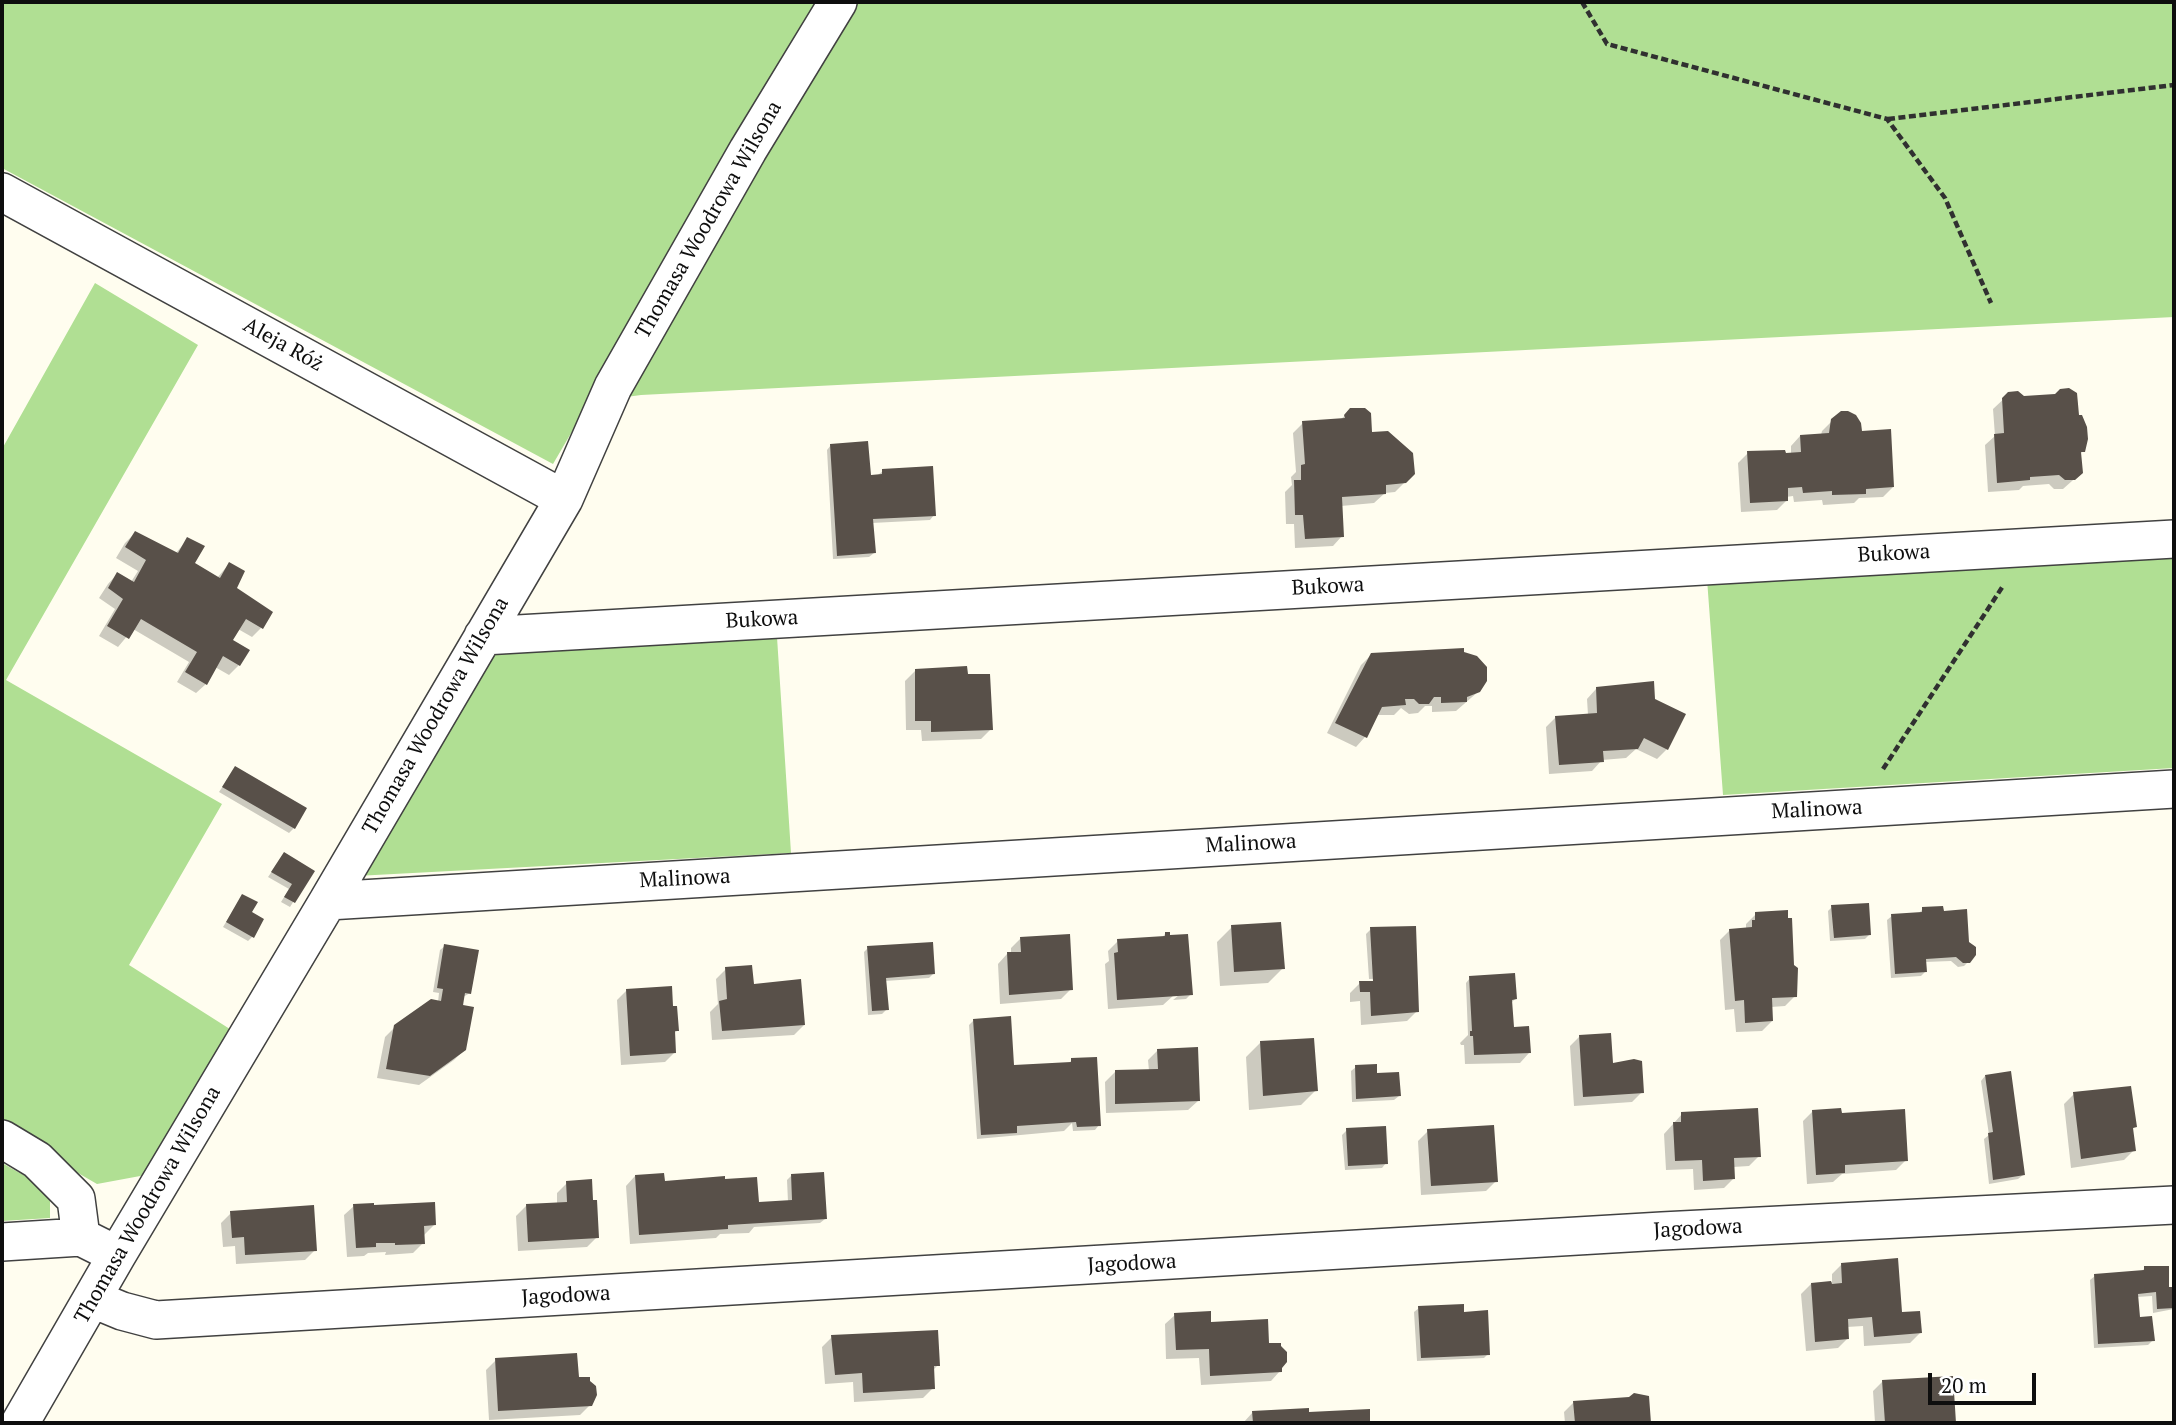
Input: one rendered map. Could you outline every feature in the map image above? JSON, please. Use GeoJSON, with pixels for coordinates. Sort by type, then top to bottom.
{"type":"FeatureCollection","features":[{"type":"Feature","properties":{"kind":"street","name":"Thomasa Woodrowa Wilsona"},"geometry":{"type":"LineString","coordinates":[[20,1423],[564,499],[613,387],[748,150],[838,2]]}},
{"type":"Feature","properties":{"kind":"street","name":"Aleja Róż"},"geometry":{"type":"LineString","coordinates":[[2,192],[564,499]]}},
{"type":"Feature","properties":{"kind":"street","name":"Bukowa"},"geometry":{"type":"LineString","coordinates":[[483,636],[2174,539]]}},
{"type":"Feature","properties":{"kind":"street","name":"Malinowa"},"geometry":{"type":"LineString","coordinates":[[328,901],[2174,789]]}},
{"type":"Feature","properties":{"kind":"street"},"geometry":{"type":"LineString","coordinates":[[2,1139],[37,1160],[76,1199],[81,1237]]}},
{"type":"Feature","properties":{"kind":"street","name":"Jagodowa"},"geometry":{"type":"LineString","coordinates":[[93,1299],[122,1311],[156,1320],[1662,1231],[2174,1205]]}},
{"type":"Feature","properties":{"kind":"street"},"geometry":{"type":"LineString","coordinates":[[2,1242],[81,1237],[117,1255]]}},
{"type":"Feature","properties":{"kind":"path"},"geometry":{"type":"LineString","coordinates":[[1582,2],[1607,44],[1887,119],[2174,85]]}},
{"type":"Feature","properties":{"kind":"path"},"geometry":{"type":"LineString","coordinates":[[1887,119],[1945,198],[1991,303]]}},
{"type":"Feature","properties":{"kind":"path"},"geometry":{"type":"LineString","coordinates":[[1858,807],[2029,547]]}},
{"type":"Feature","properties":{"kind":"green space"},"geometry":{"type":"Polygon","coordinates":[[[2,2],[823,2],[553,464],[2,168],[2,2]]]}},
{"type":"Feature","properties":{"kind":"green space"},"geometry":{"type":"Polygon","coordinates":[[[857,2],[2174,2],[2174,317],[619,398],[857,2]]]}},
{"type":"Feature","properties":{"kind":"green space"},"geometry":{"type":"Polygon","coordinates":[[[95,283],[198,345],[6,680],[222,804],[129,965],[233,1031],[151,1174],[97,1184],[2,1129],[2,449],[95,283]]]}},
{"type":"Feature","properties":{"kind":"green space"},"geometry":{"type":"Polygon","coordinates":[[[2174,553],[2174,768],[1723,795],[1707,579],[2174,553]]]}},
{"type":"Feature","properties":{"kind":"green space"},"geometry":{"type":"Polygon","coordinates":[[[777,637],[791,853],[356,876],[480,655],[777,637]]]}},
{"type":"Feature","properties":{"kind":"green space"},"geometry":{"type":"Polygon","coordinates":[[[2,1163],[50,1190],[50,1218],[2,1221],[2,1163]]]}},
{"type":"Feature","properties":{"kind":"building"},"geometry":{"type":"Polygon","coordinates":[[[2069,388],[2077,393],[2079,415],[2082,415],[2087,427],[2085,452],[2081,452],[2083,473],[2075,480],[2065,480],[2059,475],[1997,483],[1994,434],[2004,433],[2002,398],[2008,392],[2018,391],[2024,396],[2055,394],[2060,389],[2069,388]]]}},
{"type":"Feature","properties":{"kind":"building"},"geometry":{"type":"Polygon","coordinates":[[[1350,408],[1365,408],[1371,413],[1372,432],[1388,431],[1413,453],[1415,474],[1406,483],[1386,485],[1386,494],[1342,497],[1344,537],[1305,539],[1303,515],[1295,515],[1294,480],[1301,480],[1301,465],[1305,464],[1302,421],[1345,418],[1344,415],[1350,408]]]}},
{"type":"Feature","properties":{"kind":"building"},"geometry":{"type":"Polygon","coordinates":[[[1841,411],[1856,415],[1862,431],[1891,429],[1894,487],[1866,489],[1866,494],[1832,495],[1832,491],[1803,493],[1802,487],[1788,488],[1788,501],[1750,503],[1747,451],[1801,452],[1800,435],[1829,433],[1831,419],[1841,411]]]}},
{"type":"Feature","properties":{"kind":"building"},"geometry":{"type":"Polygon","coordinates":[[[868,441],[871,475],[882,474],[882,469],[933,466],[936,516],[873,519],[876,553],[837,556],[830,444],[868,441]]]}},
{"type":"Feature","properties":{"kind":"building"},"geometry":{"type":"Polygon","coordinates":[[[135,531],[178,553],[187,537],[205,546],[195,563],[220,578],[229,562],[245,571],[237,588],[273,612],[263,629],[246,619],[233,640],[250,650],[240,666],[223,656],[207,685],[185,672],[197,652],[141,619],[129,639],[107,626],[123,599],[108,588],[117,572],[134,582],[146,560],[125,547],[135,531]]]}},
{"type":"Feature","properties":{"kind":"building"},"geometry":{"type":"Polygon","coordinates":[[[1464,648],[1464,652],[1477,656],[1487,667],[1487,681],[1480,692],[1467,697],[1467,702],[1441,703],[1441,697],[1434,697],[1429,704],[1405,699],[1406,705],[1382,707],[1367,738],[1335,723],[1371,653],[1464,648]]]}},
{"type":"Feature","properties":{"kind":"building"},"geometry":{"type":"Polygon","coordinates":[[[967,666],[968,674],[990,674],[993,730],[931,732],[931,721],[915,721],[915,669],[967,666]]]}},
{"type":"Feature","properties":{"kind":"building"},"geometry":{"type":"Polygon","coordinates":[[[1654,681],[1655,699],[1686,714],[1668,750],[1644,738],[1638,749],[1603,751],[1604,762],[1559,765],[1555,716],[1597,713],[1596,687],[1654,681]]]}},
{"type":"Feature","properties":{"kind":"building"},"geometry":{"type":"Polygon","coordinates":[[[235,766],[307,808],[295,829],[222,787],[235,766]]]}},
{"type":"Feature","properties":{"kind":"building"},"geometry":{"type":"Polygon","coordinates":[[[284,852],[315,871],[295,903],[284,897],[292,884],[271,872],[284,852]]]}},
{"type":"Feature","properties":{"kind":"building"},"geometry":{"type":"Polygon","coordinates":[[[242,894],[258,902],[252,912],[264,919],[254,938],[226,922],[242,894]]]}},
{"type":"Feature","properties":{"kind":"building"},"geometry":{"type":"Polygon","coordinates":[[[1869,903],[1871,935],[1834,938],[1831,905],[1869,903]]]}},
{"type":"Feature","properties":{"kind":"building"},"geometry":{"type":"Polygon","coordinates":[[[1943,906],[1944,911],[1967,909],[1969,942],[1976,947],[1976,955],[1970,963],[1963,963],[1956,957],[1926,959],[1927,972],[1895,974],[1891,914],[1922,912],[1922,907],[1943,906]]]}},
{"type":"Feature","properties":{"kind":"building"},"geometry":{"type":"Polygon","coordinates":[[[1788,910],[1788,918],[1792,918],[1794,965],[1798,968],[1797,997],[1772,998],[1773,1021],[1745,1023],[1744,1000],[1735,1001],[1729,929],[1752,927],[1755,912],[1788,910]]]}},
{"type":"Feature","properties":{"kind":"building"},"geometry":{"type":"Polygon","coordinates":[[[1281,922],[1285,969],[1234,972],[1231,925],[1281,922]]]}},
{"type":"Feature","properties":{"kind":"building"},"geometry":{"type":"Polygon","coordinates":[[[1416,926],[1419,1012],[1371,1016],[1370,992],[1360,992],[1359,981],[1373,981],[1370,927],[1416,926]]]}},
{"type":"Feature","properties":{"kind":"building"},"geometry":{"type":"Polygon","coordinates":[[[1165,932],[1170,932],[1170,935],[1188,934],[1193,995],[1117,1000],[1114,953],[1118,952],[1117,939],[1165,936],[1165,932]]]}},
{"type":"Feature","properties":{"kind":"building"},"geometry":{"type":"Polygon","coordinates":[[[1070,934],[1073,990],[1009,995],[1007,952],[1021,952],[1020,937],[1070,934]]]}},
{"type":"Feature","properties":{"kind":"building"},"geometry":{"type":"Polygon","coordinates":[[[933,942],[935,974],[886,978],[889,1010],[872,1011],[867,946],[933,942]]]}},
{"type":"Feature","properties":{"kind":"building"},"geometry":{"type":"Polygon","coordinates":[[[444,944],[479,950],[471,994],[465,993],[463,1005],[474,1007],[466,1050],[430,1076],[386,1069],[394,1025],[431,999],[441,1001],[443,989],[437,988],[444,944]]]}},
{"type":"Feature","properties":{"kind":"building"},"geometry":{"type":"Polygon","coordinates":[[[752,965],[754,984],[801,979],[805,1025],[722,1031],[719,1001],[727,999],[725,967],[752,965]]]}},
{"type":"Feature","properties":{"kind":"building"},"geometry":{"type":"Polygon","coordinates":[[[1515,973],[1517,999],[1512,1000],[1514,1027],[1529,1026],[1531,1053],[1474,1055],[1473,1036],[1470,1036],[1469,976],[1515,973]]]}},
{"type":"Feature","properties":{"kind":"building"},"geometry":{"type":"Polygon","coordinates":[[[672,986],[679,1031],[675,1031],[676,1053],[630,1056],[626,989],[672,986]]]}},
{"type":"Feature","properties":{"kind":"building"},"geometry":{"type":"Polygon","coordinates":[[[1011,1016],[1014,1065],[1071,1062],[1071,1058],[1097,1057],[1101,1126],[1077,1127],[1076,1122],[1017,1126],[1017,1133],[981,1135],[973,1019],[1011,1016]]]}},
{"type":"Feature","properties":{"kind":"building"},"geometry":{"type":"Polygon","coordinates":[[[1611,1033],[1613,1063],[1634,1059],[1642,1061],[1644,1093],[1583,1097],[1579,1035],[1611,1033]]]}},
{"type":"Feature","properties":{"kind":"building"},"geometry":{"type":"Polygon","coordinates":[[[1314,1038],[1318,1091],[1263,1096],[1260,1041],[1314,1038]]]}},
{"type":"Feature","properties":{"kind":"building"},"geometry":{"type":"Polygon","coordinates":[[[1198,1047],[1200,1101],[1115,1104],[1115,1070],[1158,1069],[1157,1049],[1198,1047]]]}},
{"type":"Feature","properties":{"kind":"building"},"geometry":{"type":"Polygon","coordinates":[[[1377,1064],[1377,1073],[1399,1072],[1401,1096],[1356,1099],[1355,1065],[1377,1064]]]}},
{"type":"Feature","properties":{"kind":"building"},"geometry":{"type":"Polygon","coordinates":[[[2011,1071],[2025,1175],[1993,1180],[1988,1133],[1993,1132],[1985,1075],[2011,1071]]]}},
{"type":"Feature","properties":{"kind":"building"},"geometry":{"type":"Polygon","coordinates":[[[2131,1086],[2137,1127],[2133,1128],[2136,1151],[2081,1159],[2073,1092],[2131,1086]]]}},
{"type":"Feature","properties":{"kind":"building"},"geometry":{"type":"Polygon","coordinates":[[[1758,1108],[1761,1157],[1734,1158],[1735,1179],[1703,1181],[1702,1160],[1675,1161],[1673,1122],[1681,1122],[1681,1112],[1758,1108]]]}},
{"type":"Feature","properties":{"kind":"building"},"geometry":{"type":"Polygon","coordinates":[[[1841,1108],[1842,1113],[1905,1109],[1908,1161],[1845,1165],[1845,1173],[1816,1175],[1812,1110],[1841,1108]]]}},
{"type":"Feature","properties":{"kind":"building"},"geometry":{"type":"Polygon","coordinates":[[[1494,1125],[1498,1182],[1431,1186],[1427,1129],[1494,1125]]]}},
{"type":"Feature","properties":{"kind":"building"},"geometry":{"type":"Polygon","coordinates":[[[1386,1126],[1388,1164],[1348,1166],[1346,1128],[1386,1126]]]}},
{"type":"Feature","properties":{"kind":"building"},"geometry":{"type":"Polygon","coordinates":[[[824,1172],[827,1219],[728,1225],[728,1229],[639,1235],[635,1175],[664,1173],[665,1181],[725,1176],[725,1179],[757,1177],[759,1202],[792,1200],[791,1174],[824,1172]]]}},
{"type":"Feature","properties":{"kind":"building"},"geometry":{"type":"Polygon","coordinates":[[[592,1179],[593,1200],[597,1200],[599,1238],[528,1242],[526,1204],[567,1202],[566,1181],[592,1179]]]}},
{"type":"Feature","properties":{"kind":"building"},"geometry":{"type":"Polygon","coordinates":[[[435,1202],[436,1225],[424,1226],[425,1244],[376,1243],[376,1247],[356,1248],[353,1204],[435,1202]]]}},
{"type":"Feature","properties":{"kind":"building"},"geometry":{"type":"Polygon","coordinates":[[[314,1205],[317,1251],[245,1255],[244,1237],[232,1238],[230,1211],[314,1205]]]}},
{"type":"Feature","properties":{"kind":"building"},"geometry":{"type":"Polygon","coordinates":[[[1898,1258],[1902,1312],[1920,1311],[1922,1333],[1874,1337],[1872,1317],[1848,1319],[1849,1339],[1815,1342],[1811,1283],[1842,1283],[1841,1263],[1898,1258]]]}},
{"type":"Feature","properties":{"kind":"building"},"geometry":{"type":"Polygon","coordinates":[[[2144,1266],[2169,1266],[2169,1287],[2174,1287],[2174,1308],[2157,1309],[2156,1292],[2138,1294],[2140,1317],[2152,1316],[2155,1341],[2098,1344],[2094,1274],[2144,1270],[2144,1266]]]}},
{"type":"Feature","properties":{"kind":"building"},"geometry":{"type":"Polygon","coordinates":[[[1464,1304],[1464,1312],[1488,1310],[1490,1355],[1421,1358],[1418,1306],[1464,1304]]]}},
{"type":"Feature","properties":{"kind":"building"},"geometry":{"type":"Polygon","coordinates":[[[1211,1311],[1211,1322],[1268,1319],[1269,1343],[1281,1343],[1287,1352],[1287,1362],[1282,1372],[1210,1376],[1209,1349],[1176,1350],[1174,1313],[1211,1311]]]}},
{"type":"Feature","properties":{"kind":"building"},"geometry":{"type":"Polygon","coordinates":[[[938,1330],[940,1366],[934,1366],[935,1389],[863,1393],[862,1373],[835,1375],[831,1335],[938,1330]]]}},
{"type":"Feature","properties":{"kind":"building"},"geometry":{"type":"Polygon","coordinates":[[[577,1353],[579,1377],[590,1377],[590,1381],[596,1386],[597,1395],[592,1406],[498,1411],[495,1358],[577,1353]]]}},
{"type":"Feature","properties":{"kind":"building"},"geometry":{"type":"Polygon","coordinates":[[[1953,1376],[1956,1423],[1885,1423],[1882,1380],[1953,1376]]]}},
{"type":"Feature","properties":{"kind":"building"},"geometry":{"type":"Polygon","coordinates":[[[1634,1393],[1649,1396],[1651,1423],[1575,1423],[1573,1401],[1629,1397],[1634,1393]]]}},
{"type":"Feature","properties":{"kind":"building"},"geometry":{"type":"Polygon","coordinates":[[[1309,1408],[1309,1412],[1370,1409],[1370,1423],[1253,1423],[1252,1411],[1309,1408]]]}}]}
